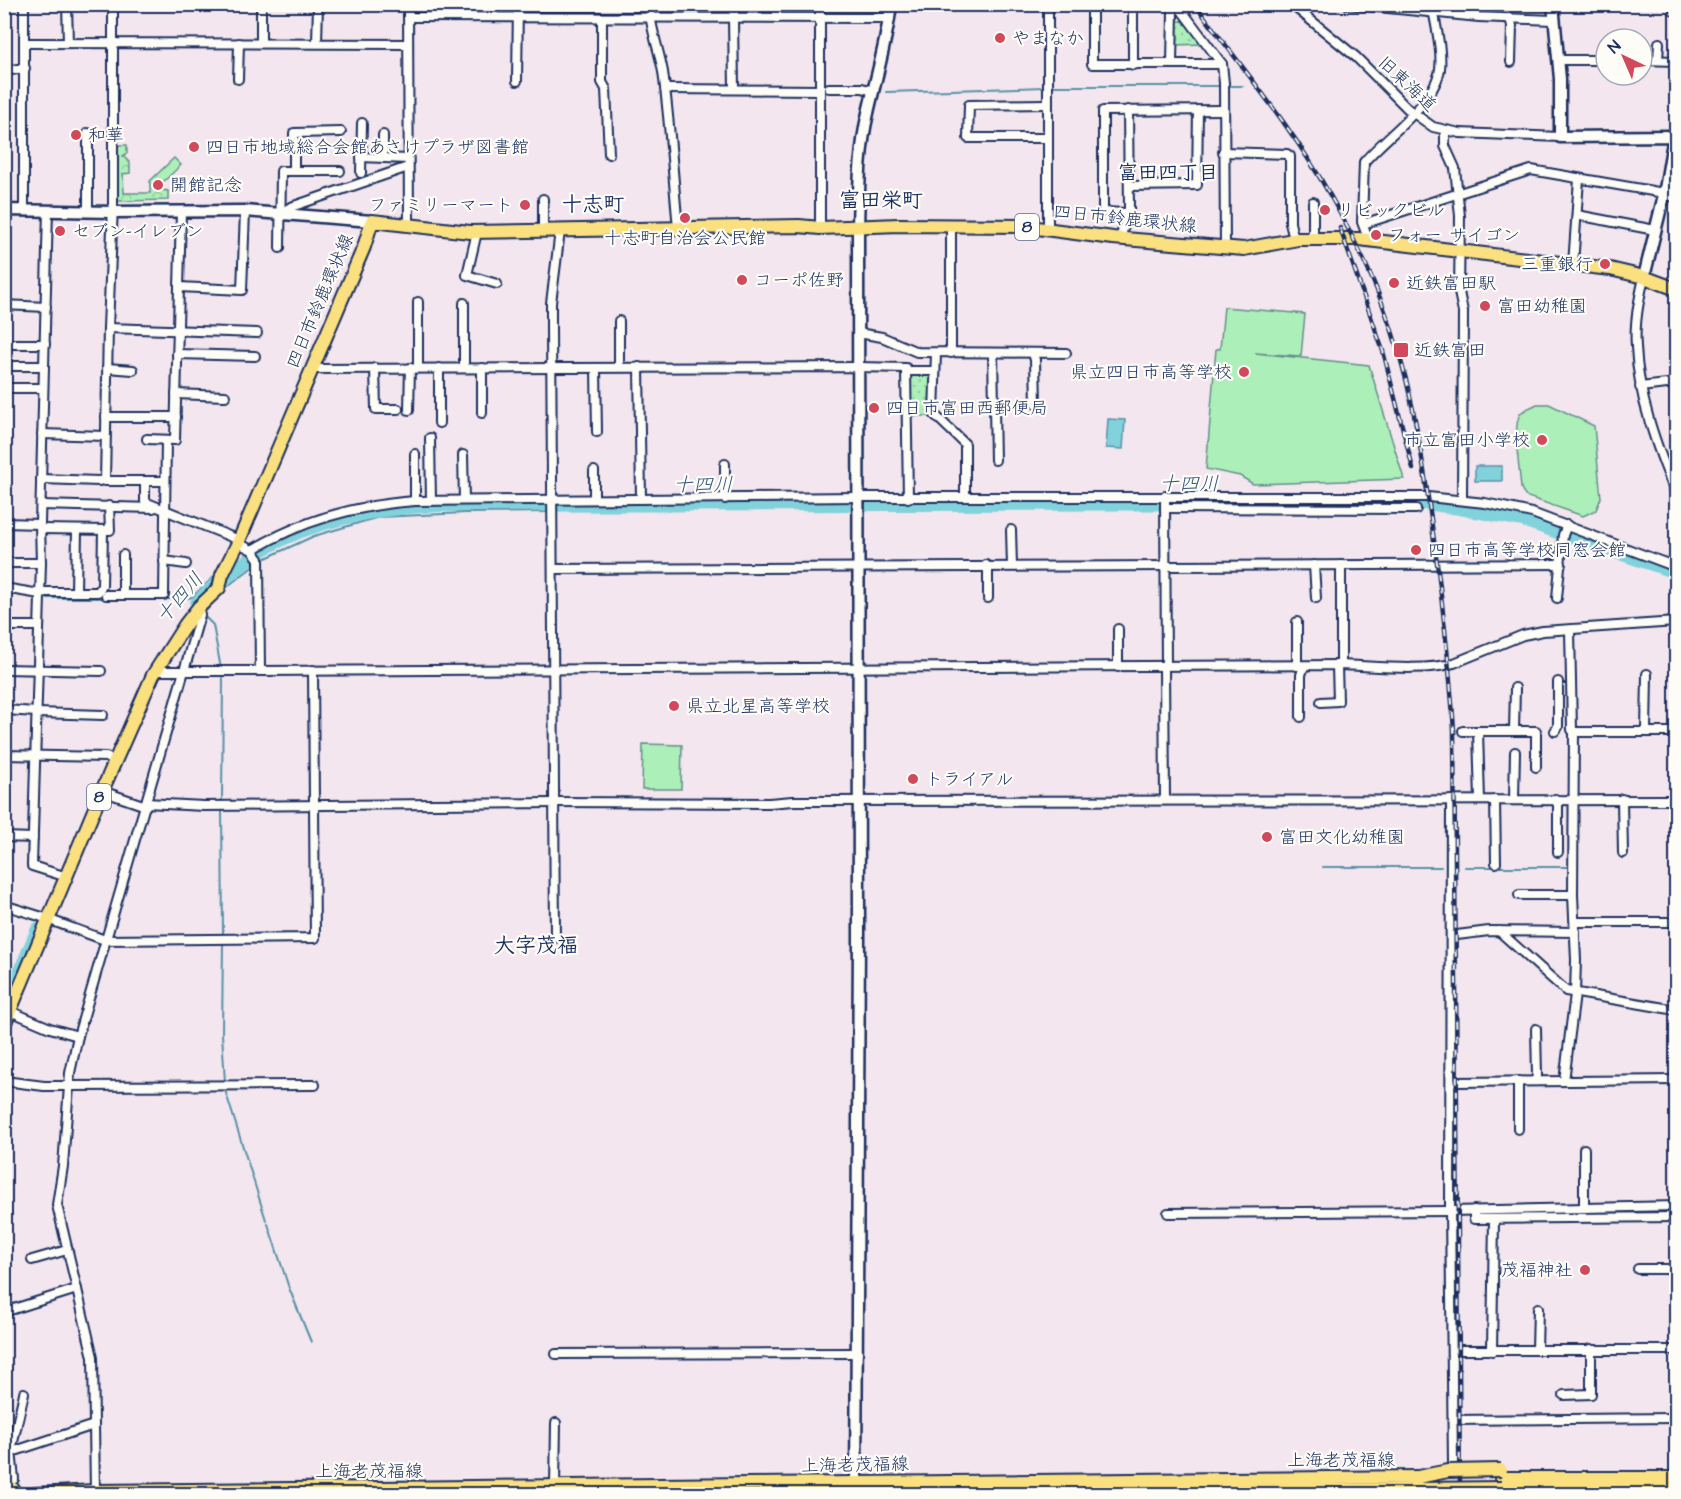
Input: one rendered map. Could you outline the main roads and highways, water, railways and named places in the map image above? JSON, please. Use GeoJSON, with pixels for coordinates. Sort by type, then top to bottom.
{"type":"FeatureCollection","features":[{"type":"Feature","properties":{"kind":"main road","name":"四日市鈴鹿環状線"},"geometry":{"type":"LineString","coordinates":[[4,1025],[45,918],[102,791],[112,760],[157,669],[185,625],[221,580],[239,541],[364,246],[372,221],[477,232],[799,226],[858,228],[951,225],[1022,226],[1120,239],[1244,249],[1294,239],[1359,238],[1610,269],[1677,289]]}},
{"type":"Feature","properties":{"kind":"main road"},"geometry":{"type":"LineString","coordinates":[[1417,1483],[1448,1471],[1501,1479],[1634,1471],[1677,1477]]}},
{"type":"Feature","properties":{"kind":"main road","name":"上海老茂福線"},"geometry":{"type":"LineString","coordinates":[[1617,1484],[1677,1477]]}},
{"type":"Feature","properties":{"kind":"main road","name":"上海老茂福線"},"geometry":{"type":"LineString","coordinates":[[35,1494],[95,1491],[555,1487],[856,1490],[1417,1483],[1501,1479],[1677,1488]]}},
{"type":"Feature","properties":{"kind":"main road"},"geometry":{"type":"LineString","coordinates":[[9,1480],[18,1494]]}},
{"type":"Feature","properties":{"kind":"main road","name":"上海老茂福線"},"geometry":{"type":"LineString","coordinates":[[768,1494],[808,1494],[856,1490],[941,1494],[1350,1492],[1417,1483]]}},
{"type":"Feature","properties":{"kind":"main road"},"geometry":{"type":"LineString","coordinates":[[1649,1494],[1677,1493]]}},
{"type":"Feature","properties":{"kind":"water"},"geometry":{"type":"Polygon","coordinates":[[[1108,419],[1125,420],[1123,449],[1106,448],[1108,419]]]}},
{"type":"Feature","properties":{"kind":"water"},"geometry":{"type":"Polygon","coordinates":[[[1475,466],[1502,466],[1502,481],[1475,481],[1475,466]]]}},
{"type":"Feature","properties":{"kind":"waterway"},"geometry":{"type":"LineString","coordinates":[[1050,86],[1222,86]]}},
{"type":"Feature","properties":{"kind":"waterway"},"geometry":{"type":"LineString","coordinates":[[1227,86],[1243,86]]}},
{"type":"Feature","properties":{"kind":"waterway"},"geometry":{"type":"LineString","coordinates":[[886,92],[1045,87]]}},
{"type":"Feature","properties":{"kind":"waterway","name":"十四川"},"geometry":{"type":"LineString","coordinates":[[197,603],[215,585],[261,550],[306,529],[349,516],[437,505],[1426,503],[1523,520],[1676,572]]}},
{"type":"Feature","properties":{"kind":"waterway"},"geometry":{"type":"LineString","coordinates":[[266,558],[314,536],[379,517],[549,512]]}},
{"type":"Feature","properties":{"kind":"waterway"},"geometry":{"type":"LineString","coordinates":[[224,590],[254,566]]}},
{"type":"Feature","properties":{"kind":"waterway","name":"十四川"},"geometry":{"type":"LineString","coordinates":[[232,569],[239,567]]}},
{"type":"Feature","properties":{"kind":"waterway"},"geometry":{"type":"LineString","coordinates":[[148,599],[192,597],[215,576]]}},
{"type":"Feature","properties":{"kind":"waterway"},"geometry":{"type":"LineString","coordinates":[[4,592],[37,598]]}},
{"type":"Feature","properties":{"kind":"waterway"},"geometry":{"type":"LineString","coordinates":[[43,598],[106,598]]}},
{"type":"Feature","properties":{"kind":"waterway"},"geometry":{"type":"LineString","coordinates":[[214,601],[203,615],[213,625],[223,680],[222,801]]}},
{"type":"Feature","properties":{"kind":"waterway"},"geometry":{"type":"LineString","coordinates":[[222,809],[223,935]]}},
{"type":"Feature","properties":{"kind":"waterway"},"geometry":{"type":"LineString","coordinates":[[1323,867],[1441,867]]}},
{"type":"Feature","properties":{"kind":"waterway"},"geometry":{"type":"LineString","coordinates":[[1465,867],[1570,867]]}},
{"type":"Feature","properties":{"kind":"waterway","name":"十四川"},"geometry":{"type":"LineString","coordinates":[[12,991],[38,929]]}},
{"type":"Feature","properties":{"kind":"waterway"},"geometry":{"type":"LineString","coordinates":[[223,943],[222,1034],[225,1082]]}},
{"type":"Feature","properties":{"kind":"waterway"},"geometry":{"type":"LineString","coordinates":[[225,1090],[266,1220]]}},
{"type":"Feature","properties":{"kind":"waterway"},"geometry":{"type":"LineString","coordinates":[[1476,1214],[1676,1212]]}},
{"type":"Feature","properties":{"kind":"waterway"},"geometry":{"type":"LineString","coordinates":[[268,1224],[289,1288],[311,1342]]}},
{"type":"Feature","properties":{"kind":"railway"},"geometry":{"type":"LineString","coordinates":[[1195,4],[1300,147],[1352,236],[1382,303],[1400,355],[1418,436],[1441,598],[1454,730],[1460,1494]]}},
{"type":"Feature","properties":{"kind":"railway"},"geometry":{"type":"LineString","coordinates":[[1340,228],[1383,351],[1413,469]]}},
{"type":"Feature","properties":{"kind":"place","name":"やまなか"},"geometry":{"type":"Point","coordinates":[1000,38]}},
{"type":"Feature","properties":{"kind":"place","name":"和華"},"geometry":{"type":"Point","coordinates":[76,135]}},
{"type":"Feature","properties":{"kind":"place","name":"四日市地域総合会館あさけプラザ図書館"},"geometry":{"type":"Point","coordinates":[194,147]}},
{"type":"Feature","properties":{"kind":"place","name":"開館記念"},"geometry":{"type":"Point","coordinates":[158,185]}},
{"type":"Feature","properties":{"kind":"place","name":"ファミリーマート"},"geometry":{"type":"Point","coordinates":[525,205]}},
{"type":"Feature","properties":{"kind":"place","name":"リビックビル"},"geometry":{"type":"Point","coordinates":[1325,210]}},
{"type":"Feature","properties":{"kind":"place","name":"十志町自治会公民館"},"geometry":{"type":"Point","coordinates":[685,218]}},
{"type":"Feature","properties":{"kind":"place","name":"セブン-イレブン"},"geometry":{"type":"Point","coordinates":[60,231]}},
{"type":"Feature","properties":{"kind":"place","name":"フォー サイゴン"},"geometry":{"type":"Point","coordinates":[1376,235]}},
{"type":"Feature","properties":{"kind":"place","name":"三重銀行"},"geometry":{"type":"Point","coordinates":[1605,264]}},
{"type":"Feature","properties":{"kind":"place","name":"コーポ佐野"},"geometry":{"type":"Point","coordinates":[742,280]}},
{"type":"Feature","properties":{"kind":"place","name":"近鉄富田駅"},"geometry":{"type":"Point","coordinates":[1394,283]}},
{"type":"Feature","properties":{"kind":"place","name":"富田幼稚園"},"geometry":{"type":"Point","coordinates":[1485,306]}},
{"type":"Feature","properties":{"kind":"place","name":"近鉄富田"},"geometry":{"type":"Point","coordinates":[1401,350]}},
{"type":"Feature","properties":{"kind":"place","name":"県立四日市高等学校"},"geometry":{"type":"Point","coordinates":[1244,372]}},
{"type":"Feature","properties":{"kind":"place","name":"四日市富田西郵便局"},"geometry":{"type":"Point","coordinates":[874,408]}},
{"type":"Feature","properties":{"kind":"place","name":"市立富田小学校"},"geometry":{"type":"Point","coordinates":[1542,440]}},
{"type":"Feature","properties":{"kind":"place","name":"四日市高等学校同窓会館"},"geometry":{"type":"Point","coordinates":[1416,550]}},
{"type":"Feature","properties":{"kind":"place","name":"県立北星高等学校"},"geometry":{"type":"Point","coordinates":[674,706]}},
{"type":"Feature","properties":{"kind":"place","name":"トライアル"},"geometry":{"type":"Point","coordinates":[913,779]}},
{"type":"Feature","properties":{"kind":"place","name":"富田文化幼稚園"},"geometry":{"type":"Point","coordinates":[1267,837]}},
{"type":"Feature","properties":{"kind":"place","name":"茂福神社"},"geometry":{"type":"Point","coordinates":[1585,1270]}},
{"type":"Feature","properties":{"kind":"district","name":"富田四丁目"},"geometry":{"type":"Point","coordinates":[1168,173]}},
{"type":"Feature","properties":{"kind":"district","name":"富田栄町"},"geometry":{"type":"Point","coordinates":[881,200]}},
{"type":"Feature","properties":{"kind":"district","name":"十志町"},"geometry":{"type":"Point","coordinates":[593,204]}},
{"type":"Feature","properties":{"kind":"district","name":"大字茂福"},"geometry":{"type":"Point","coordinates":[536,945]}}]}
